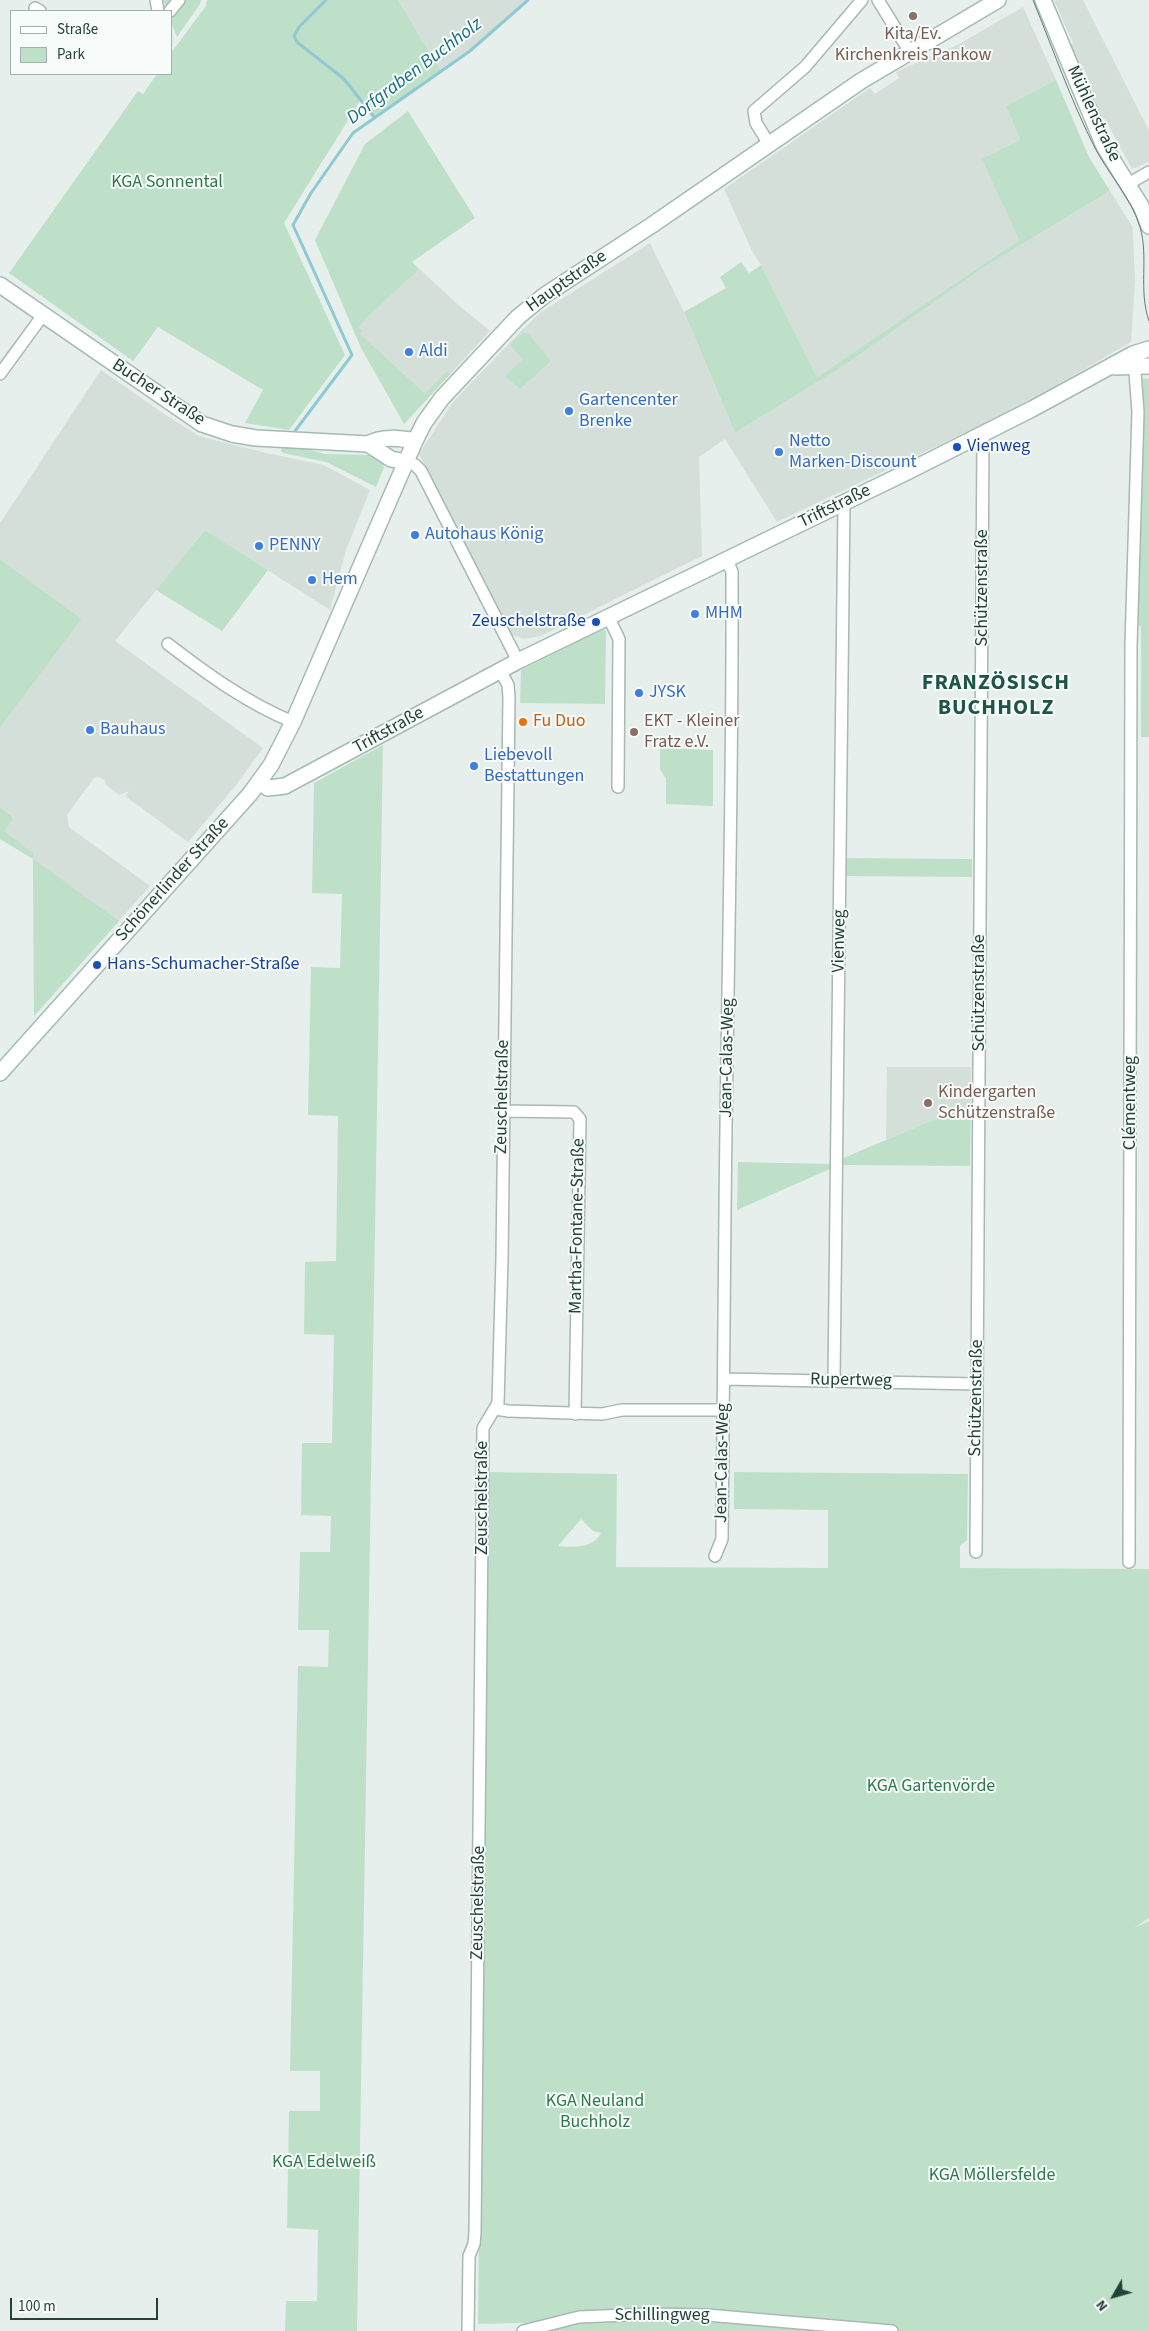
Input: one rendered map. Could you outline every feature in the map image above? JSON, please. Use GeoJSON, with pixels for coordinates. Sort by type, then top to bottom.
{"type":"FeatureCollection","features":[{"type":"Feature","properties":{"kind":"main road","name":"Hauptstraße"},"geometry":{"type":"LineString","coordinates":[[407,462],[424,423],[442,398],[528,308],[861,81],[998,0]]}},
{"type":"Feature","properties":{"kind":"main road","name":"Mühlenstraße"},"geometry":{"type":"LineString","coordinates":[[1043,0],[1104,146],[1141,206],[1149,226]]}},
{"type":"Feature","properties":{"kind":"main road","name":"Bucher Straße"},"geometry":{"type":"LineString","coordinates":[[0,285],[202,424],[218,430],[270,440],[368,444],[377,439],[399,438],[415,441]]}},
{"type":"Feature","properties":{"kind":"main road","name":"Triftstraße"},"geometry":{"type":"LineString","coordinates":[[258,782],[268,788],[285,786],[500,670],[983,434],[1113,366],[1139,362],[1149,350]]}},
{"type":"Feature","properties":{"kind":"main road"},"geometry":{"type":"LineString","coordinates":[[368,444],[391,459],[407,462]]}},
{"type":"Feature","properties":{"kind":"main road","name":"Schönerlinder Straße"},"geometry":{"type":"LineString","coordinates":[[0,1073],[258,782],[278,752],[294,722],[407,462]]}},
{"type":"Feature","properties":{"kind":"street"},"geometry":{"type":"LineString","coordinates":[[171,10],[179,0]]}},
{"type":"Feature","properties":{"kind":"street"},"geometry":{"type":"LineString","coordinates":[[769,144],[756,123],[754,111],[812,60],[862,0]]}},
{"type":"Feature","properties":{"kind":"street"},"geometry":{"type":"LineString","coordinates":[[878,0],[910,52]]}},
{"type":"Feature","properties":{"kind":"street"},"geometry":{"type":"LineString","coordinates":[[1128,184],[1149,172]]}},
{"type":"Feature","properties":{"kind":"street"},"geometry":{"type":"LineString","coordinates":[[0,374],[43,315]]}},
{"type":"Feature","properties":{"kind":"street","name":"Clémentweg"},"geometry":{"type":"LineString","coordinates":[[1129,1562],[1131,644],[1139,362]]}},
{"type":"Feature","properties":{"kind":"street","name":"Schützenstraße"},"geometry":{"type":"LineString","coordinates":[[976,1552],[983,434]]}},
{"type":"Feature","properties":{"kind":"street"},"geometry":{"type":"LineString","coordinates":[[407,462],[415,465],[421,471],[518,661]]}},
{"type":"Feature","properties":{"kind":"street","name":"Vienweg"},"geometry":{"type":"LineString","coordinates":[[834,1380],[844,502]]}},
{"type":"Feature","properties":{"kind":"street","name":"Jean-Calas-Weg"},"geometry":{"type":"LineString","coordinates":[[715,1556],[722,1538],[724,1410],[732,707],[732,572],[727,560]]}},
{"type":"Feature","properties":{"kind":"street"},"geometry":{"type":"LineString","coordinates":[[608,616],[619,639],[618,787]]}},
{"type":"Feature","properties":{"kind":"street"},"geometry":{"type":"LineString","coordinates":[[168,644],[207,674],[235,692],[294,722]]}},
{"type":"Feature","properties":{"kind":"street","name":"Zeuschelstraße"},"geometry":{"type":"LineString","coordinates":[[468,2331],[469,2256],[474,2244],[475,2203],[483,1428],[496,1409],[502,1248],[509,697],[508,685],[500,670]]}},
{"type":"Feature","properties":{"kind":"street","name":"Martha-Fontane-Straße"},"geometry":{"type":"LineString","coordinates":[[503,1111],[574,1112],[580,1119],[575,1414]]}},
{"type":"Feature","properties":{"kind":"street","name":"Rupertweg"},"geometry":{"type":"LineString","coordinates":[[724,1379],[977,1384]]}},
{"type":"Feature","properties":{"kind":"street"},"geometry":{"type":"LineString","coordinates":[[496,1409],[575,1414],[602,1414],[622,1410],[724,1410]]}},
{"type":"Feature","properties":{"kind":"street","name":"Schillingweg"},"geometry":{"type":"LineString","coordinates":[[523,2331],[579,2317],[648,2314],[707,2315],[892,2331]]}},
{"type":"Feature","properties":{"kind":"shaded area"},"geometry":{"type":"Polygon","coordinates":[[[398,0],[528,0],[470,51],[441,71],[398,0]]]}},
{"type":"Feature","properties":{"kind":"shaded area"},"geometry":{"type":"Polygon","coordinates":[[[1054,0],[1083,0],[1149,131],[1149,162],[1132,169],[1105,119],[1100,121],[1092,102],[1096,100],[1083,66],[1078,69],[1068,46],[1073,43],[1054,0]]]}},
{"type":"Feature","properties":{"kind":"shaded area"},"geometry":{"type":"Polygon","coordinates":[[[1023,7],[1056,80],[1006,106],[1020,140],[983,159],[1019,240],[817,377],[761,265],[752,251],[724,189],[870,88],[875,94],[899,78],[896,72],[959,44],[1023,7]]]}},
{"type":"Feature","properties":{"kind":"shaded area"},"geometry":{"type":"Polygon","coordinates":[[[1110,191],[1132,226],[1133,233],[1135,282],[1131,342],[1052,388],[987,422],[777,522],[725,439],[699,457],[702,556],[541,636],[524,639],[510,634],[419,454],[453,402],[541,312],[650,243],[684,312],[735,433],[842,367],[983,268],[1110,191]]]}},
{"type":"Feature","properties":{"kind":"shaded area"},"geometry":{"type":"Polygon","coordinates":[[[412,262],[490,331],[404,424],[352,328],[412,262]]]}},
{"type":"Feature","properties":{"kind":"shaded area"},"geometry":{"type":"Polygon","coordinates":[[[101,370],[199,436],[324,465],[370,490],[346,550],[330,610],[205,530],[115,641],[263,748],[237,784],[188,842],[125,796],[129,791],[119,795],[106,785],[105,780],[99,777],[94,778],[67,815],[69,827],[150,886],[34,1016],[33,853],[5,831],[14,818],[0,807],[0,728],[82,619],[0,559],[0,523],[101,370]]]}},
{"type":"Feature","properties":{"kind":"shaded area","name":"Kindergarten Schützenstraße"},"geometry":{"type":"Polygon","coordinates":[[[887,1067],[971,1067],[971,1104],[886,1140],[887,1067]]]}},
{"type":"Feature","properties":{"kind":"green space"},"geometry":{"type":"Polygon","coordinates":[[[163,0],[201,0],[177,37],[172,24],[172,10],[167,10],[163,0]]]}},
{"type":"Feature","properties":{"kind":"green space","name":"KGA Sonnental"},"geometry":{"type":"Polygon","coordinates":[[[207,0],[398,0],[441,71],[374,117],[360,101],[284,223],[345,355],[289,430],[245,423],[263,390],[158,327],[133,361],[9,273],[138,91],[143,94],[156,75],[172,75],[172,52],[206,6],[207,0]]]}},
{"type":"Feature","properties":{"kind":"green space"},"geometry":{"type":"Polygon","coordinates":[[[1056,80],[1089,157],[1110,191],[983,268],[842,367],[735,433],[684,312],[726,288],[720,277],[741,262],[749,273],[761,265],[817,377],[1019,240],[982,159],[1020,140],[1006,106],[1056,80]]]}},
{"type":"Feature","properties":{"kind":"green space"},"geometry":{"type":"Polygon","coordinates":[[[408,111],[475,218],[412,262],[419,269],[358,327],[362,331],[360,334],[425,394],[447,371],[450,374],[404,424],[361,348],[315,240],[365,144],[408,111]]]}},
{"type":"Feature","properties":{"kind":"green space"},"geometry":{"type":"Polygon","coordinates":[[[522,333],[528,333],[551,361],[520,389],[505,376],[523,359],[510,345],[522,333]]]}},
{"type":"Feature","properties":{"kind":"green space"},"geometry":{"type":"Polygon","coordinates":[[[1143,378],[1149,379],[1149,737],[1141,737],[1141,627],[1137,623],[1136,584],[1143,378]]]}},
{"type":"Feature","properties":{"kind":"green space"},"geometry":{"type":"Polygon","coordinates":[[[283,446],[304,448],[325,454],[370,455],[382,462],[384,467],[376,487],[326,462],[283,453],[281,451],[283,446]]]}},
{"type":"Feature","properties":{"kind":"green space"},"geometry":{"type":"Polygon","coordinates":[[[205,530],[268,570],[222,631],[156,590],[205,530]]]}},
{"type":"Feature","properties":{"kind":"green space"},"geometry":{"type":"Polygon","coordinates":[[[0,559],[82,619],[0,728],[0,559]]]}},
{"type":"Feature","properties":{"kind":"green space"},"geometry":{"type":"Polygon","coordinates":[[[603,629],[606,631],[605,704],[520,703],[521,670],[603,629]]]}},
{"type":"Feature","properties":{"kind":"green space","name":"KGA Edelweiß"},"geometry":{"type":"Polygon","coordinates":[[[383,745],[357,2331],[285,2331],[286,2301],[317,2301],[318,2230],[287,2228],[289,2111],[320,2111],[320,2071],[290,2071],[298,1666],[328,1667],[329,1630],[298,1630],[300,1552],[330,1552],[331,1516],[301,1515],[302,1443],[332,1443],[334,1335],[304,1334],[305,1262],[336,1261],[338,1116],[308,1115],[311,967],[340,968],[342,894],[312,893],[314,783],[383,745]]]}},
{"type":"Feature","properties":{"kind":"green space"},"geometry":{"type":"Polygon","coordinates":[[[660,748],[713,750],[713,806],[666,804],[666,779],[660,769],[660,748]]]}},
{"type":"Feature","properties":{"kind":"green space"},"geometry":{"type":"Polygon","coordinates":[[[0,807],[14,818],[5,831],[33,853],[33,859],[0,839],[0,807]]]}},
{"type":"Feature","properties":{"kind":"green space"},"geometry":{"type":"Polygon","coordinates":[[[844,858],[972,859],[972,877],[844,876],[844,858]]]}},
{"type":"Feature","properties":{"kind":"green space"},"geometry":{"type":"Polygon","coordinates":[[[33,859],[119,921],[34,1016],[33,859]]]}},
{"type":"Feature","properties":{"kind":"green space"},"geometry":{"type":"Polygon","coordinates":[[[971,1104],[970,1166],[841,1165],[841,1159],[971,1104]]]}},
{"type":"Feature","properties":{"kind":"green space"},"geometry":{"type":"Polygon","coordinates":[[[738,1162],[832,1164],[832,1168],[737,1210],[738,1162]]]}},
{"type":"Feature","properties":{"kind":"green space"},"geometry":{"type":"Polygon","coordinates":[[[487,1472],[617,1474],[616,1567],[828,1568],[828,1510],[734,1509],[734,1472],[968,1474],[967,1540],[960,1546],[960,1568],[1149,1569],[1149,1918],[1134,1928],[1149,1921],[1149,2331],[554,2331],[558,2322],[478,2324],[487,1472]],[[581,1519],[558,1546],[576,1547],[593,1542],[601,1533],[593,1531],[581,1519]]]}},
{"type":"Feature","properties":{"kind":"waterway"},"geometry":{"type":"LineString","coordinates":[[326,0],[299,27],[294,36],[297,42],[344,79],[374,117]]}},
{"type":"Feature","properties":{"kind":"waterway","name":"Dorfgraben Buchholz"},"geometry":{"type":"LineString","coordinates":[[295,431],[352,355],[293,225],[311,193],[353,133],[470,51],[528,0]]}},
{"type":"Feature","properties":{"kind":"tram line"},"geometry":{"type":"LineString","coordinates":[[1033,0],[1086,130],[1131,206],[1140,227],[1144,250],[1144,297],[1149,321]]}},
{"type":"Feature","properties":{"kind":"place","name":"Kita/Ev. Kirchenkreis Pankow"},"geometry":{"type":"Point","coordinates":[913,16]}},
{"type":"Feature","properties":{"kind":"place","name":"Aldi"},"geometry":{"type":"Point","coordinates":[409,352]}},
{"type":"Feature","properties":{"kind":"place","name":"Gartencenter Brenke"},"geometry":{"type":"Point","coordinates":[569,411]}},
{"type":"Feature","properties":{"kind":"place","name":"Vienweg"},"geometry":{"type":"Point","coordinates":[957,447]}},
{"type":"Feature","properties":{"kind":"place","name":"Netto Marken-Discount"},"geometry":{"type":"Point","coordinates":[779,452]}},
{"type":"Feature","properties":{"kind":"place","name":"Autohaus König"},"geometry":{"type":"Point","coordinates":[415,535]}},
{"type":"Feature","properties":{"kind":"place","name":"PENNY"},"geometry":{"type":"Point","coordinates":[259,546]}},
{"type":"Feature","properties":{"kind":"place","name":"Hem"},"geometry":{"type":"Point","coordinates":[312,580]}},
{"type":"Feature","properties":{"kind":"place","name":"MHM"},"geometry":{"type":"Point","coordinates":[695,614]}},
{"type":"Feature","properties":{"kind":"place","name":"Zeuschelstraße"},"geometry":{"type":"Point","coordinates":[596,622]}},
{"type":"Feature","properties":{"kind":"place","name":"JYSK"},"geometry":{"type":"Point","coordinates":[639,693]}},
{"type":"Feature","properties":{"kind":"place","name":"Fu Duo"},"geometry":{"type":"Point","coordinates":[523,722]}},
{"type":"Feature","properties":{"kind":"place","name":"Bauhaus"},"geometry":{"type":"Point","coordinates":[90,730]}},
{"type":"Feature","properties":{"kind":"place","name":"EKT - Kleiner Fratz e.V."},"geometry":{"type":"Point","coordinates":[634,732]}},
{"type":"Feature","properties":{"kind":"place","name":"Liebevoll Bestattungen"},"geometry":{"type":"Point","coordinates":[474,766]}},
{"type":"Feature","properties":{"kind":"place","name":"Hans-Schumacher-Straße"},"geometry":{"type":"Point","coordinates":[97,965]}},
{"type":"Feature","properties":{"kind":"place","name":"Kindergarten Schützenstraße"},"geometry":{"type":"Point","coordinates":[928,1103]}},
{"type":"Feature","properties":{"kind":"district","name":"FRANZÖSISCH BUCHHOLZ"},"geometry":{"type":"Point","coordinates":[996,696]}},
{"type":"Feature","properties":{"kind":"park label","name":"KGA Gartenvörde"},"geometry":{"type":"Point","coordinates":[931,1787]}},
{"type":"Feature","properties":{"kind":"park label","name":"KGA Neuland Buchholz"},"geometry":{"type":"Point","coordinates":[595,2112]}},
{"type":"Feature","properties":{"kind":"park label","name":"KGA Möllersfelde"},"geometry":{"type":"Point","coordinates":[992,2176]}}]}
